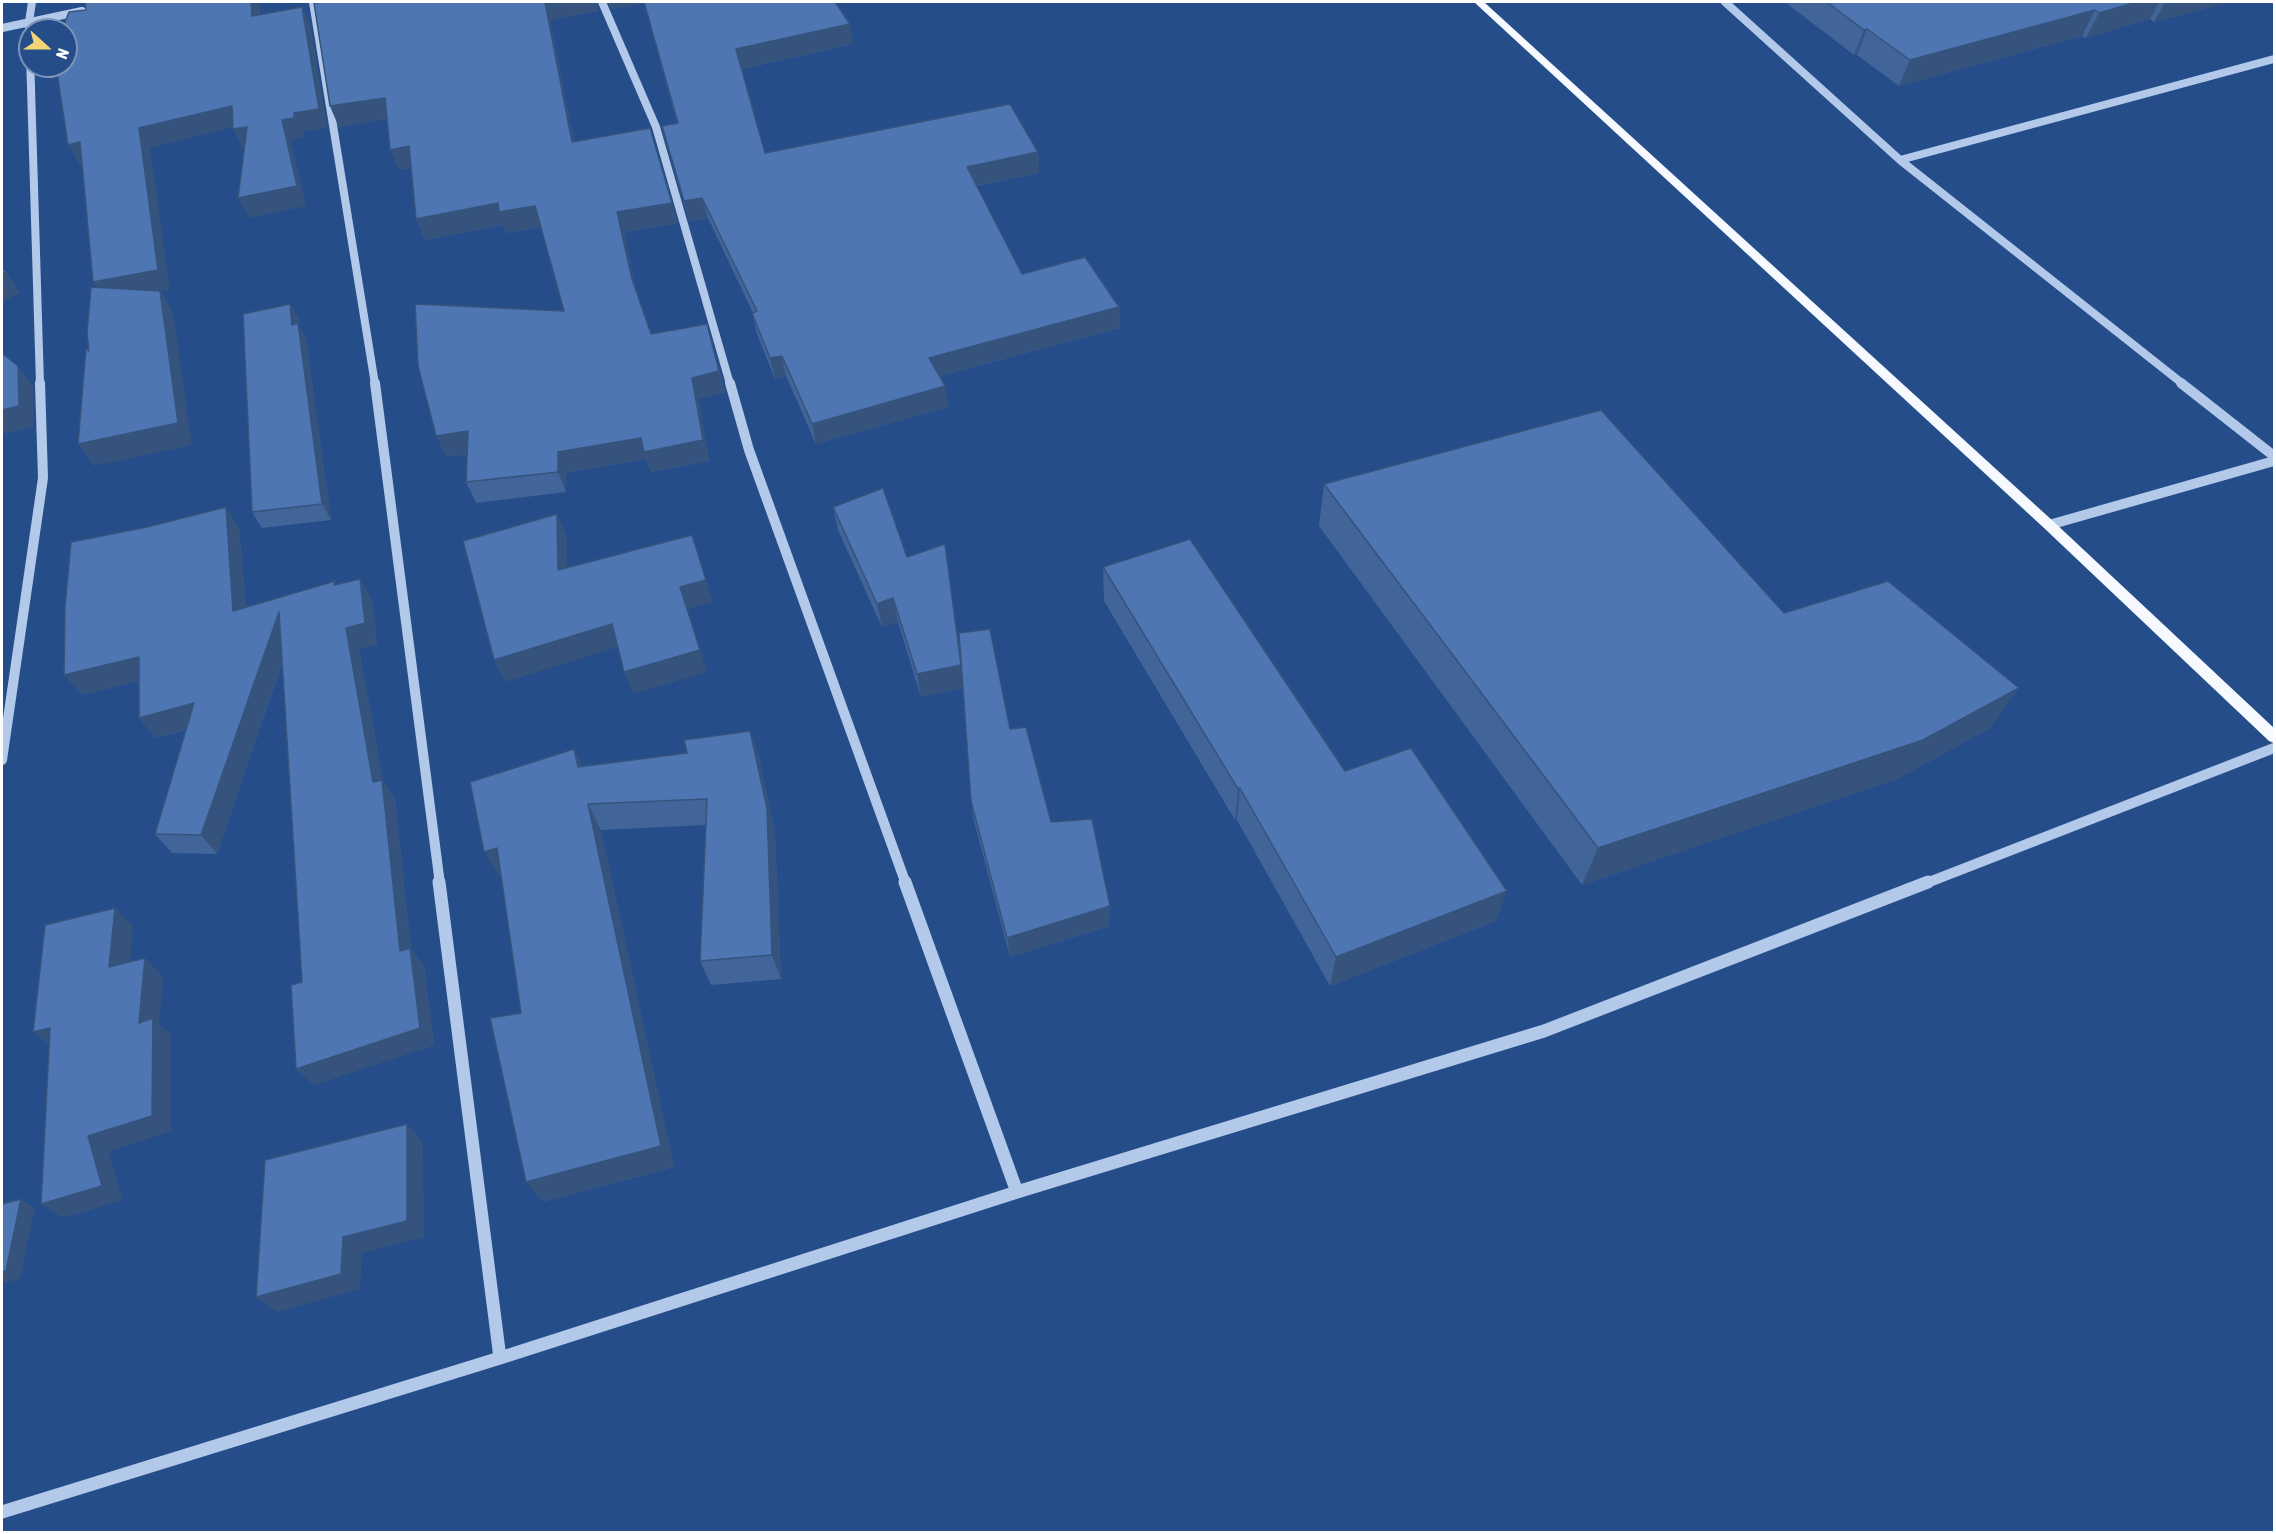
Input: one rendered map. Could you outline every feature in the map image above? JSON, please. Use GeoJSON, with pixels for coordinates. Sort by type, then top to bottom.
{"type":"FeatureCollection","features":[{"type":"Feature","properties":{"kind":"main road"},"geometry":{"type":"LineString","coordinates":[[1479,2],[2049,525],[2274,738]]}},
{"type":"Feature","properties":{"kind":"street"},"geometry":{"type":"LineString","coordinates":[[30,18],[32,2]]}},
{"type":"Feature","properties":{"kind":"street"},"geometry":{"type":"LineString","coordinates":[[313,2],[378,400],[500,1358]]}},
{"type":"Feature","properties":{"kind":"street"},"geometry":{"type":"LineString","coordinates":[[602,2],[656,127],[749,450],[1017,1192]]}},
{"type":"Feature","properties":{"kind":"street"},"geometry":{"type":"LineString","coordinates":[[1725,2],[1900,160],[2274,456]]}},
{"type":"Feature","properties":{"kind":"street"},"geometry":{"type":"LineString","coordinates":[[48,18],[94,8]]}},
{"type":"Feature","properties":{"kind":"street"},"geometry":{"type":"LineString","coordinates":[[2,28],[18,24]]}},
{"type":"Feature","properties":{"kind":"street"},"geometry":{"type":"LineString","coordinates":[[1900,160],[2274,59]]}},
{"type":"Feature","properties":{"kind":"street"},"geometry":{"type":"LineString","coordinates":[[2,760],[43,478],[31,78]]}},
{"type":"Feature","properties":{"kind":"street"},"geometry":{"type":"LineString","coordinates":[[2049,525],[2274,461]]}},
{"type":"Feature","properties":{"kind":"street"},"geometry":{"type":"LineString","coordinates":[[2,1512],[500,1358],[1017,1192],[1544,1031],[2274,748]]}},
{"type":"Feature","properties":{"kind":"building"},"geometry":{"type":"Polygon","coordinates":[[[85,2],[251,2],[252,16],[302,7],[319,109],[294,113],[294,118],[282,120],[297,186],[238,198],[247,127],[233,129],[232,106],[139,128],[158,270],[93,282],[80,142],[68,145],[58,78],[78,78],[78,18],[67,18],[69,12],[86,10],[85,2]]]}},
{"type":"Feature","properties":{"kind":"building"},"geometry":{"type":"Polygon","coordinates":[[[545,2],[572,142],[650,128],[672,203],[617,212],[632,279],[651,334],[707,324],[719,371],[692,378],[703,440],[644,452],[641,438],[558,452],[558,472],[466,482],[468,431],[436,436],[418,366],[415,304],[564,311],[535,206],[499,212],[498,203],[416,219],[409,146],[390,150],[385,98],[330,106],[314,3],[545,2]]]}},
{"type":"Feature","properties":{"kind":"building"},"geometry":{"type":"Polygon","coordinates":[[[644,2],[835,2],[850,24],[736,49],[765,153],[1010,104],[1038,152],[967,167],[1022,274],[1085,257],[1119,307],[929,358],[945,386],[812,424],[782,356],[770,358],[752,313],[757,311],[702,198],[684,201],[662,126],[678,123],[644,2]]]}},
{"type":"Feature","properties":{"kind":"building"},"geometry":{"type":"Polygon","coordinates":[[[1827,2],[2137,2],[2099,13],[2095,10],[1910,60],[1827,2]]]}},
{"type":"Feature","properties":{"kind":"building"},"geometry":{"type":"Polygon","coordinates":[[[91,287],[160,291],[178,423],[78,444],[86,348],[89,351],[87,333],[91,287]]]}},
{"type":"Feature","properties":{"kind":"building"},"geometry":{"type":"Polygon","coordinates":[[[290,304],[292,325],[298,323],[322,504],[252,512],[243,314],[290,304]]]}},
{"type":"Feature","properties":{"kind":"building"},"geometry":{"type":"Polygon","coordinates":[[[2,353],[18,366],[19,406],[2,410],[2,353]]]}},
{"type":"Feature","properties":{"kind":"building"},"geometry":{"type":"Polygon","coordinates":[[[1601,410],[1784,613],[1888,581],[2019,688],[1923,740],[1598,848],[1324,484],[1601,410]]]}},
{"type":"Feature","properties":{"kind":"building"},"geometry":{"type":"Polygon","coordinates":[[[883,488],[907,557],[945,544],[961,665],[917,674],[893,598],[877,604],[833,507],[883,488]]]}},
{"type":"Feature","properties":{"kind":"building"},"geometry":{"type":"Polygon","coordinates":[[[226,507],[233,611],[335,581],[334,585],[360,579],[365,623],[346,628],[373,782],[382,780],[400,951],[410,948],[420,1028],[296,1069],[291,985],[302,982],[279,612],[201,835],[155,834],[194,703],[139,718],[139,657],[64,675],[65,606],[71,542],[147,527],[226,507]]]}},
{"type":"Feature","properties":{"kind":"building"},"geometry":{"type":"Polygon","coordinates":[[[557,514],[558,570],[692,535],[706,580],[680,587],[700,650],[624,672],[612,624],[494,660],[463,541],[557,514]]]}},
{"type":"Feature","properties":{"kind":"building"},"geometry":{"type":"Polygon","coordinates":[[[1190,539],[1345,771],[1411,748],[1507,891],[1336,957],[1240,788],[1238,789],[1103,567],[1190,539]]]}},
{"type":"Feature","properties":{"kind":"building"},"geometry":{"type":"Polygon","coordinates":[[[990,629],[1010,729],[1026,727],[1051,822],[1092,819],[1110,906],[1007,938],[971,801],[959,633],[990,629]]]}},
{"type":"Feature","properties":{"kind":"building"},"geometry":{"type":"Polygon","coordinates":[[[750,731],[767,808],[772,955],[700,961],[707,799],[588,804],[661,1146],[526,1182],[490,1018],[521,1013],[497,848],[484,852],[470,782],[574,749],[578,767],[687,753],[684,740],[750,731]]]}},
{"type":"Feature","properties":{"kind":"building"},"geometry":{"type":"Polygon","coordinates":[[[115,908],[109,967],[145,958],[139,1023],[153,1018],[152,1116],[88,1136],[102,1186],[41,1204],[50,1028],[33,1032],[45,925],[115,908]]]}},
{"type":"Feature","properties":{"kind":"building"},"geometry":{"type":"Polygon","coordinates":[[[407,1124],[407,1221],[343,1237],[341,1274],[256,1297],[265,1160],[407,1124]]]}},
{"type":"Feature","properties":{"kind":"building"},"geometry":{"type":"Polygon","coordinates":[[[21,1199],[6,1271],[2,1272],[2,1204],[21,1199]]]}}]}
